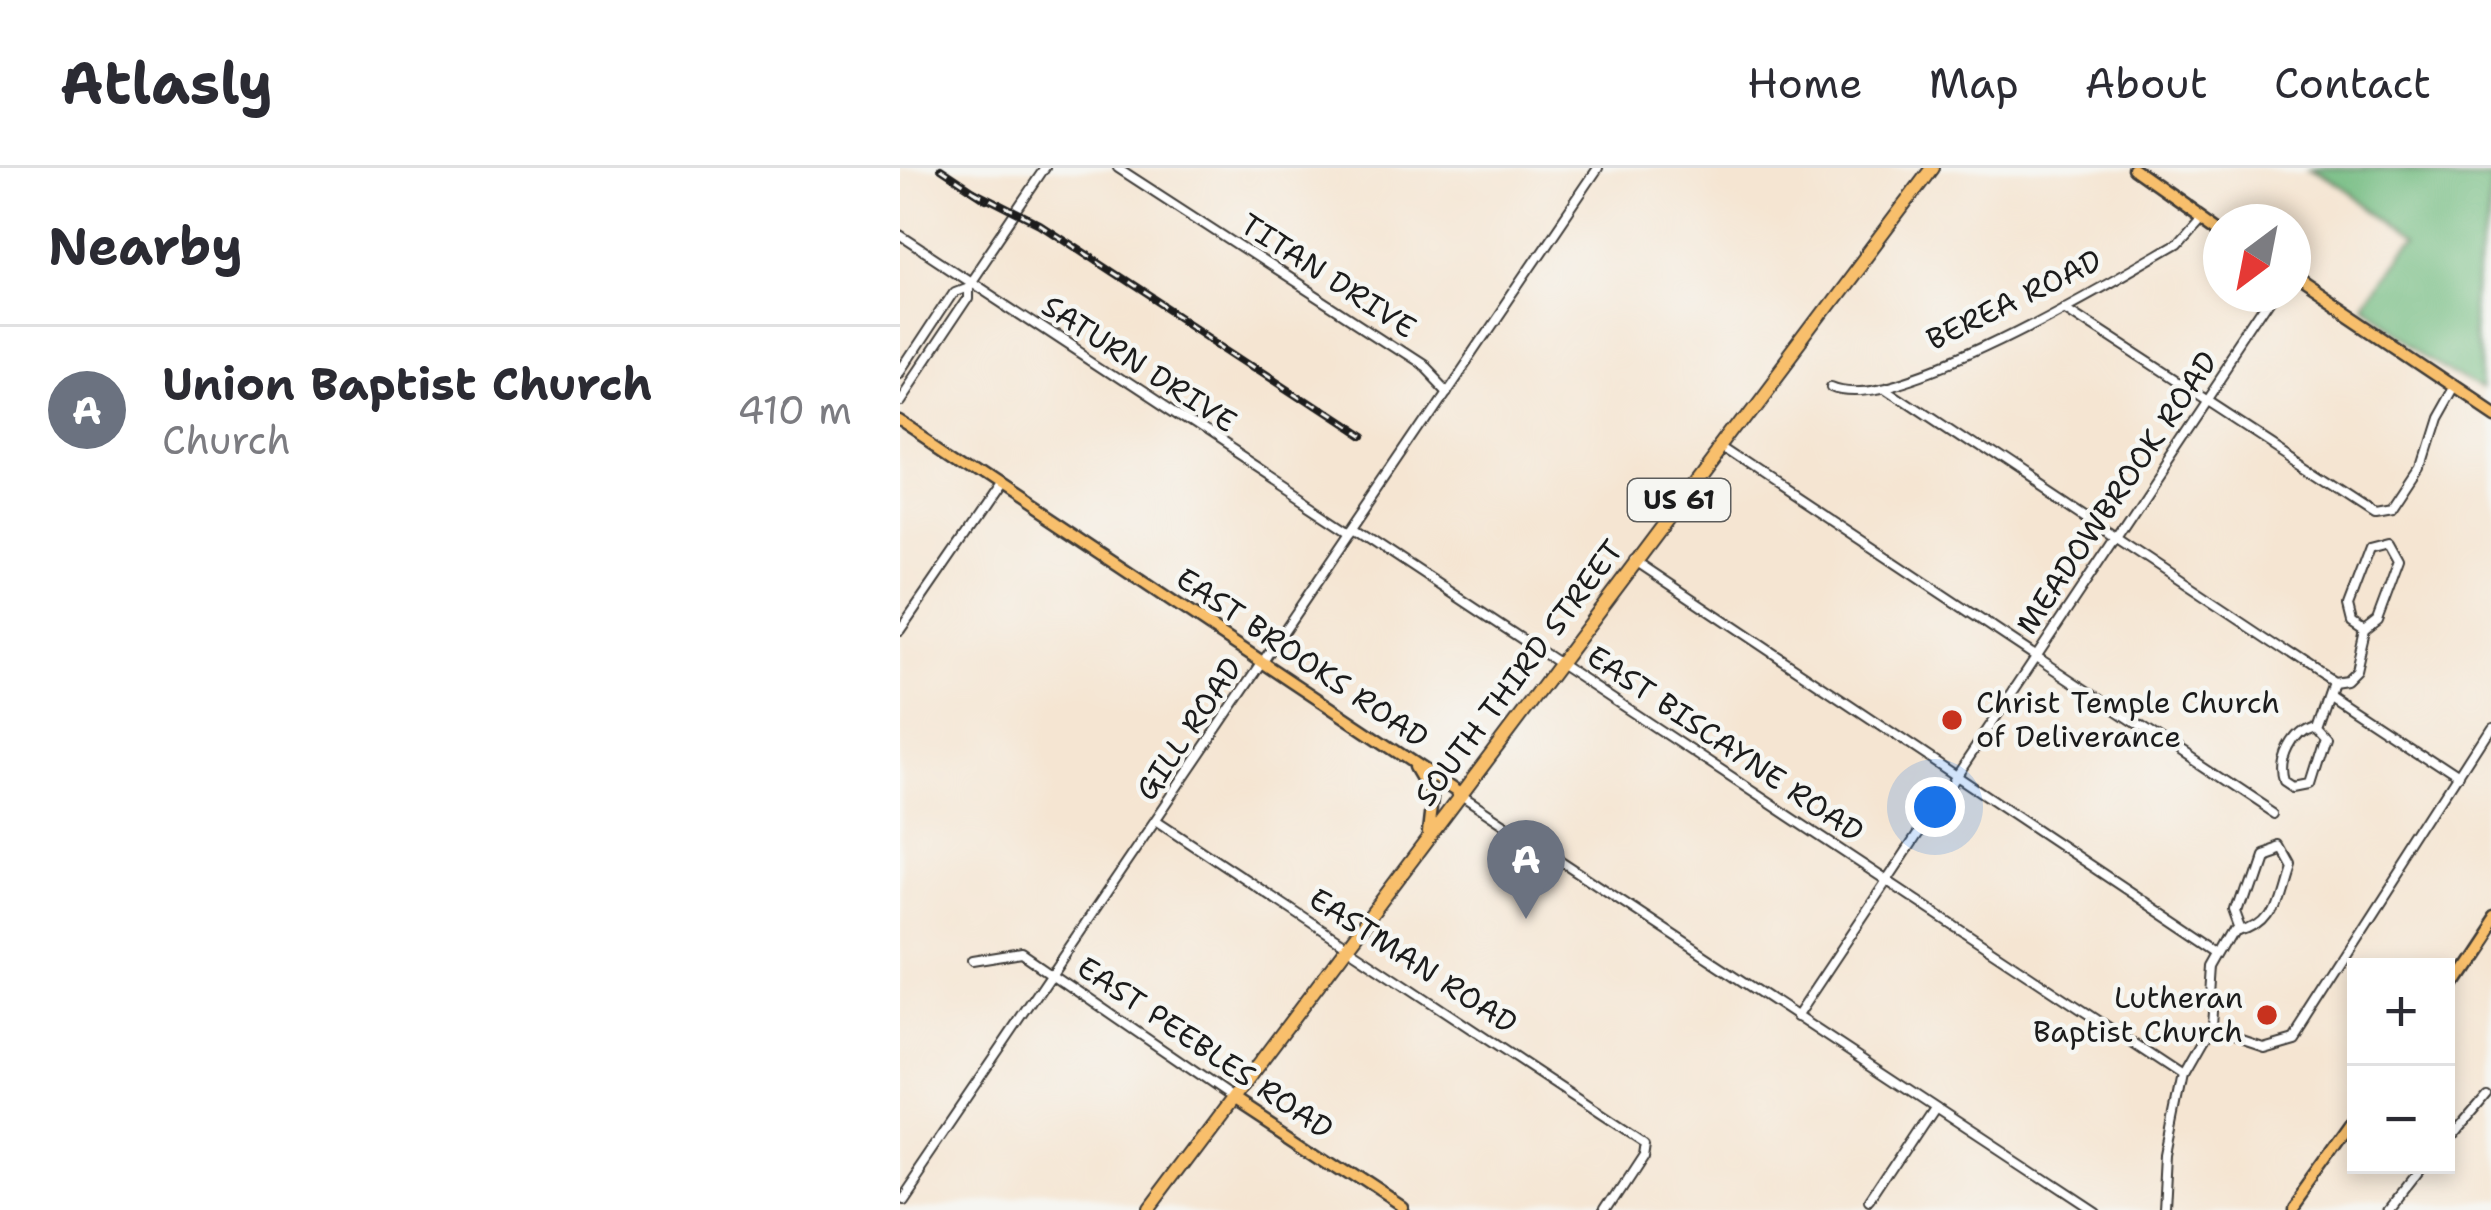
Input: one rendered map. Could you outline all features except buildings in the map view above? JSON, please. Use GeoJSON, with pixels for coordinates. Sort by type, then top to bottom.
{"type":"FeatureCollection","features":[{"type":"Feature","properties":{"kind":"highway","name":"SOUTH THIRD STREET"},"geometry":{"type":"LineString","coordinates":[[1149,1210],[1931,168]]}},
{"type":"Feature","properties":{"kind":"main road"},"geometry":{"type":"LineString","coordinates":[[2132,168],[2201,216]]}},
{"type":"Feature","properties":{"kind":"main road"},"geometry":{"type":"LineString","coordinates":[[2311,290],[2491,411]]}},
{"type":"Feature","properties":{"kind":"main road","name":"EAST BROOKS ROAD"},"geometry":{"type":"LineString","coordinates":[[900,420],[1460,794]]}},
{"type":"Feature","properties":{"kind":"main road"},"geometry":{"type":"LineString","coordinates":[[1405,755],[1429,787],[1433,814],[1428,833]]}},
{"type":"Feature","properties":{"kind":"main road"},"geometry":{"type":"LineString","coordinates":[[2455,971],[2491,917]]}},
{"type":"Feature","properties":{"kind":"main road","name":"EAST PEEBLES ROAD"},"geometry":{"type":"LineString","coordinates":[[1233,1099],[1384,1205],[1403,1210]]}},
{"type":"Feature","properties":{"kind":"main road"},"geometry":{"type":"LineString","coordinates":[[2291,1210],[2347,1132]]}},
{"type":"Feature","properties":{"kind":"street"},"geometry":{"type":"LineString","coordinates":[[900,372],[954,290],[968,283],[1046,168]]}},
{"type":"Feature","properties":{"kind":"street","name":"TITAN DRIVE"},"geometry":{"type":"LineString","coordinates":[[1118,168],[1423,366],[1447,391]]}},
{"type":"Feature","properties":{"kind":"street","name":"GILL ROAD"},"geometry":{"type":"LineString","coordinates":[[900,1196],[1598,168]]}},
{"type":"Feature","properties":{"kind":"street","name":"BEREA ROAD"},"geometry":{"type":"LineString","coordinates":[[1833,383],[1860,390],[1887,385],[1988,345],[2178,242],[2201,216]]}},
{"type":"Feature","properties":{"kind":"street","name":"SATURN DRIVE"},"geometry":{"type":"LineString","coordinates":[[900,236],[1353,530]]}},
{"type":"Feature","properties":{"kind":"street"},"geometry":{"type":"LineString","coordinates":[[900,398],[968,297],[968,283]]}},
{"type":"Feature","properties":{"kind":"street"},"geometry":{"type":"LineString","coordinates":[[2064,306],[2362,504],[2380,510],[2392,506],[2414,474],[2452,385]]}},
{"type":"Feature","properties":{"kind":"street","name":"MEADOWBROOK ROAD"},"geometry":{"type":"LineString","coordinates":[[1796,1017],[2266,312]]}},
{"type":"Feature","properties":{"kind":"street"},"geometry":{"type":"LineString","coordinates":[[1887,385],[2332,681],[2345,680],[2355,669],[2364,630],[2377,620],[2398,561],[2389,543],[2370,548],[2348,606],[2352,622],[2364,630]]}},
{"type":"Feature","properties":{"kind":"street"},"geometry":{"type":"LineString","coordinates":[[1720,446],[2273,814]]}},
{"type":"Feature","properties":{"kind":"street"},"geometry":{"type":"LineString","coordinates":[[900,630],[999,485]]}},
{"type":"Feature","properties":{"kind":"street","name":"EAST BISCAYNE ROAD"},"geometry":{"type":"LineString","coordinates":[[1353,530],[2182,1076]]}},
{"type":"Feature","properties":{"kind":"street"},"geometry":{"type":"LineString","coordinates":[[1634,560],[2221,952]]}},
{"type":"Feature","properties":{"kind":"street"},"geometry":{"type":"LineString","coordinates":[[2316,727],[2327,749],[2311,786],[2296,789],[2287,783],[2284,770],[2299,736],[2316,727],[2332,681]]}},
{"type":"Feature","properties":{"kind":"street"},"geometry":{"type":"LineString","coordinates":[[2330,693],[2461,780]]}},
{"type":"Feature","properties":{"kind":"street"},"geometry":{"type":"LineString","coordinates":[[2209,1030],[2263,1048],[2294,1039],[2491,732]]}},
{"type":"Feature","properties":{"kind":"street","name":"EAST BROOKS ROAD"},"geometry":{"type":"LineString","coordinates":[[1460,794],[2090,1210]]}},
{"type":"Feature","properties":{"kind":"street","name":"EASTMAN ROAD"},"geometry":{"type":"LineString","coordinates":[[1156,820],[1642,1142],[1640,1155],[1604,1210]]}},
{"type":"Feature","properties":{"kind":"street"},"geometry":{"type":"LineString","coordinates":[[2163,1210],[2166,1154],[2182,1076],[2209,1030],[2221,952],[2240,927],[2256,924],[2265,912],[2283,860],[2273,842],[2258,844],[2252,852],[2233,908],[2240,927]]}},
{"type":"Feature","properties":{"kind":"street","name":"EAST PEEBLES ROAD"},"geometry":{"type":"LineString","coordinates":[[972,961],[1022,953],[1233,1099]]}},
{"type":"Feature","properties":{"kind":"street"},"geometry":{"type":"LineString","coordinates":[[2455,1129],[2491,1087]]}},
{"type":"Feature","properties":{"kind":"street"},"geometry":{"type":"LineString","coordinates":[[1868,1210],[1935,1108]]}},
{"type":"Feature","properties":{"kind":"street"},"geometry":{"type":"LineString","coordinates":[[2396,1208],[2420,1174]]}},
{"type":"Feature","properties":{"kind":"green space"},"geometry":{"type":"Polygon","coordinates":[[[2312,168],[2491,168],[2491,385],[2364,304],[2417,236],[2312,168]]]}},
{"type":"Feature","properties":{"kind":"railway"},"geometry":{"type":"LineString","coordinates":[[941,168],[986,198]]}},
{"type":"Feature","properties":{"kind":"railway"},"geometry":{"type":"LineString","coordinates":[[974,190],[1039,223],[1362,435]]}},
{"type":"Feature","properties":{"kind":"place","name":"Christ Temple Church of Deliverance"},"geometry":{"type":"Point","coordinates":[1952,720]}},
{"type":"Feature","properties":{"kind":"place","name":"Union Baptist Church"},"geometry":{"type":"Point","coordinates":[1526,919]}},
{"type":"Feature","properties":{"kind":"place","name":"Lutheran Baptist Church"},"geometry":{"type":"Point","coordinates":[2267,1015]}}]}
